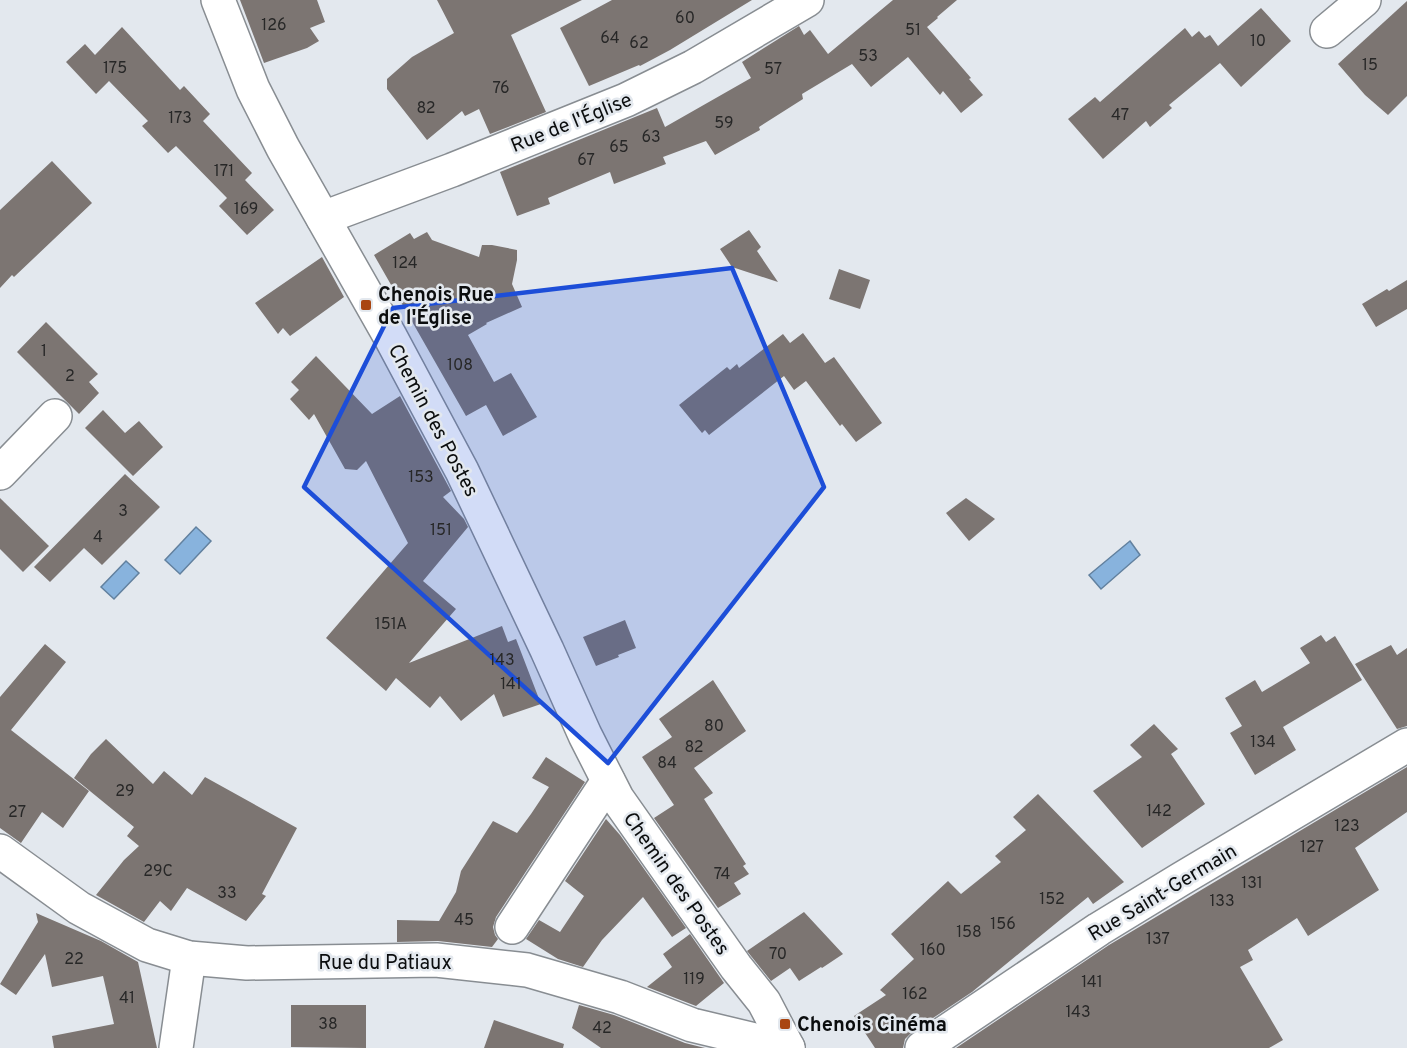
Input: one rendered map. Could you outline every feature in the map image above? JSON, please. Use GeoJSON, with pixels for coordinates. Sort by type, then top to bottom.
{"type":"FeatureCollection","features":[{"type":"Feature","properties":{"kind":"street","name":"Chemin des Postes"},"geometry":{"type":"LineString","coordinates":[[218,0],[254,89],[283,148],[391,338],[462,471],[585,735],[617,798],[748,983],[764,1002],[788,1048]]}},
{"type":"Feature","properties":{"kind":"street","name":"Rue de l'Église"},"geometry":{"type":"LineString","coordinates":[[323,218],[452,170],[626,100],[693,67],[807,0]]}},
{"type":"Feature","properties":{"kind":"street"},"geometry":{"type":"LineString","coordinates":[[1327,31],[1364,0]]}},
{"type":"Feature","properties":{"kind":"street"},"geometry":{"type":"LineString","coordinates":[[0,473],[56,416]]}},
{"type":"Feature","properties":{"kind":"street","name":"Rue Saint-Germain"},"geometry":{"type":"LineString","coordinates":[[922,1048],[1110,923],[1407,745]]}},
{"type":"Feature","properties":{"kind":"street"},"geometry":{"type":"LineString","coordinates":[[512,927],[608,781]]}},
{"type":"Feature","properties":{"kind":"street","name":"Rue du Patiaux"},"geometry":{"type":"LineString","coordinates":[[0,851],[79,908],[147,945],[189,958],[247,963],[436,960],[527,970],[620,997],[692,1025],[751,1044],[788,1048]]}},
{"type":"Feature","properties":{"kind":"street"},"geometry":{"type":"LineString","coordinates":[[176,1048],[189,958]]}},
{"type":"Feature","properties":{"kind":"street"},"geometry":{"type":"LineString","coordinates":[[748,983],[751,1044]]}},
{"type":"Feature","properties":{"kind":"highlighted area"},"geometry":{"type":"Polygon","coordinates":[[[732,268],[824,487],[608,763],[304,487],[393,308],[732,268]]]}},
{"type":"Feature","properties":{"kind":"water"},"geometry":{"type":"Polygon","coordinates":[[[196,527],[211,541],[180,574],[165,560],[196,527]]]}},
{"type":"Feature","properties":{"kind":"water"},"geometry":{"type":"Polygon","coordinates":[[[1130,541],[1140,555],[1101,589],[1089,575],[1130,541]]]}},
{"type":"Feature","properties":{"kind":"water"},"geometry":{"type":"Polygon","coordinates":[[[126,561],[139,573],[114,599],[101,587],[126,561]]]}},
{"type":"Feature","properties":{"kind":"building"},"geometry":{"type":"Polygon","coordinates":[[[240,0],[317,0],[325,22],[310,28],[319,41],[307,48],[264,63],[240,0]]]}},
{"type":"Feature","properties":{"kind":"building"},"geometry":{"type":"Polygon","coordinates":[[[437,0],[582,0],[511,35],[546,112],[490,134],[479,109],[465,116],[462,111],[427,140],[387,89],[387,79],[412,57],[454,33],[437,0]]]}},
{"type":"Feature","properties":{"kind":"building"},"geometry":{"type":"Polygon","coordinates":[[[612,0],[752,0],[640,66],[589,86],[560,28],[612,0]]]}},
{"type":"Feature","properties":{"kind":"building"},"geometry":{"type":"Polygon","coordinates":[[[893,0],[957,0],[927,27],[983,95],[961,113],[943,91],[940,95],[908,57],[871,87],[852,64],[802,94],[803,99],[759,127],[760,130],[715,155],[706,141],[663,157],[666,164],[614,184],[610,172],[548,198],[550,204],[517,216],[500,172],[657,108],[665,127],[751,78],[742,62],[799,26],[804,35],[810,30],[828,54],[893,0]]]}},
{"type":"Feature","properties":{"kind":"building"},"geometry":{"type":"Polygon","coordinates":[[[1407,1],[1407,96],[1388,115],[1365,95],[1338,64],[1407,1]]]}},
{"type":"Feature","properties":{"kind":"building"},"geometry":{"type":"Polygon","coordinates":[[[1261,8],[1291,41],[1241,87],[1220,63],[1169,105],[1172,108],[1150,127],[1146,121],[1103,159],[1068,119],[1095,97],[1100,102],[1185,28],[1192,37],[1199,31],[1205,38],[1210,35],[1218,46],[1261,8]]]}},
{"type":"Feature","properties":{"kind":"building"},"geometry":{"type":"Polygon","coordinates":[[[122,27],[180,90],[184,86],[210,114],[203,121],[252,173],[245,180],[274,210],[247,235],[219,206],[227,198],[176,146],[168,153],[142,126],[148,121],[109,81],[96,94],[66,62],[85,44],[95,55],[122,27]]]}},
{"type":"Feature","properties":{"kind":"building"},"geometry":{"type":"Polygon","coordinates":[[[52,161],[92,203],[0,288],[0,210],[52,161]]]}},
{"type":"Feature","properties":{"kind":"building"},"geometry":{"type":"Polygon","coordinates":[[[749,230],[761,247],[757,251],[778,282],[732,267],[720,249],[749,230]]]}},
{"type":"Feature","properties":{"kind":"building"},"geometry":{"type":"Polygon","coordinates":[[[427,232],[432,240],[479,257],[482,245],[517,250],[512,284],[522,307],[486,323],[468,335],[494,382],[511,373],[537,417],[503,436],[486,405],[466,416],[374,255],[410,233],[414,239],[427,232]]]}},
{"type":"Feature","properties":{"kind":"building"},"geometry":{"type":"Polygon","coordinates":[[[322,257],[344,297],[290,336],[283,328],[278,334],[255,303],[322,257]]]}},
{"type":"Feature","properties":{"kind":"building"},"geometry":{"type":"Polygon","coordinates":[[[839,269],[870,280],[860,309],[829,299],[839,269]]]}},
{"type":"Feature","properties":{"kind":"building"},"geometry":{"type":"Polygon","coordinates":[[[1407,280],[1407,309],[1376,327],[1362,304],[1407,280]]]}},
{"type":"Feature","properties":{"kind":"building"},"geometry":{"type":"Polygon","coordinates":[[[46,322],[98,374],[89,382],[99,393],[79,414],[17,352],[46,322]]]}},
{"type":"Feature","properties":{"kind":"building"},"geometry":{"type":"Polygon","coordinates":[[[803,333],[825,363],[834,357],[882,423],[856,442],[842,424],[840,426],[806,381],[794,390],[784,376],[709,435],[705,430],[702,433],[679,405],[727,367],[730,370],[737,364],[739,368],[783,334],[790,343],[803,333]]]}},
{"type":"Feature","properties":{"kind":"building"},"geometry":{"type":"Polygon","coordinates":[[[316,356],[372,414],[400,396],[451,491],[443,497],[464,519],[468,527],[423,581],[456,609],[409,663],[502,626],[508,642],[516,639],[541,704],[503,717],[494,694],[461,721],[440,696],[430,708],[396,678],[386,691],[326,638],[408,543],[366,461],[357,470],[345,469],[314,414],[309,420],[290,399],[299,390],[291,382],[316,356]]]}},
{"type":"Feature","properties":{"kind":"building"},"geometry":{"type":"Polygon","coordinates":[[[103,410],[125,433],[139,421],[163,447],[133,476],[85,428],[103,410]]]}},
{"type":"Feature","properties":{"kind":"building"},"geometry":{"type":"Polygon","coordinates":[[[125,474],[160,507],[102,565],[84,548],[50,582],[34,567],[125,474]]]}},
{"type":"Feature","properties":{"kind":"building"},"geometry":{"type":"Polygon","coordinates":[[[0,498],[49,546],[23,572],[0,549],[0,498]]]}},
{"type":"Feature","properties":{"kind":"building"},"geometry":{"type":"Polygon","coordinates":[[[966,498],[995,519],[969,541],[946,513],[966,498]]]}},
{"type":"Feature","properties":{"kind":"building"},"geometry":{"type":"Polygon","coordinates":[[[625,620],[636,648],[596,666],[583,637],[625,620]]]}},
{"type":"Feature","properties":{"kind":"building"},"geometry":{"type":"Polygon","coordinates":[[[1321,635],[1326,642],[1335,636],[1362,680],[1283,727],[1296,750],[1255,775],[1230,733],[1242,726],[1225,698],[1255,680],[1262,692],[1310,663],[1300,648],[1321,635]]]}},
{"type":"Feature","properties":{"kind":"building"},"geometry":{"type":"Polygon","coordinates":[[[45,644],[66,662],[11,730],[89,791],[63,828],[42,812],[21,843],[0,828],[0,697],[45,644]]]}},
{"type":"Feature","properties":{"kind":"building"},"geometry":{"type":"Polygon","coordinates":[[[1391,645],[1397,655],[1407,648],[1407,726],[1397,729],[1355,664],[1391,645]]]}},
{"type":"Feature","properties":{"kind":"building"},"geometry":{"type":"Polygon","coordinates":[[[713,680],[746,731],[694,768],[713,793],[704,799],[746,864],[743,866],[749,874],[734,883],[741,894],[718,908],[654,818],[674,805],[642,757],[672,737],[659,719],[713,680]]]}},
{"type":"Feature","properties":{"kind":"building"},"geometry":{"type":"Polygon","coordinates":[[[1154,724],[1178,749],[1171,754],[1205,804],[1142,848],[1093,791],[1142,757],[1130,745],[1154,724]]]}},
{"type":"Feature","properties":{"kind":"building"},"geometry":{"type":"Polygon","coordinates":[[[106,739],[153,784],[164,771],[192,795],[205,777],[297,828],[262,894],[266,896],[246,921],[187,888],[171,911],[160,901],[144,922],[96,895],[124,860],[139,846],[127,836],[134,827],[74,778],[91,754],[106,739]]]}},
{"type":"Feature","properties":{"kind":"building"},"geometry":{"type":"Polygon","coordinates":[[[546,757],[585,782],[496,917],[493,927],[498,939],[492,947],[438,941],[397,942],[397,920],[439,921],[456,892],[461,871],[493,821],[517,833],[549,787],[532,778],[546,757]]]}},
{"type":"Feature","properties":{"kind":"building"},"geometry":{"type":"Polygon","coordinates":[[[1407,767],[1407,812],[1355,848],[1379,890],[1308,936],[1297,918],[1248,950],[1253,960],[1240,967],[1283,1040],[1269,1048],[956,1048],[1109,945],[1407,767]]]}},
{"type":"Feature","properties":{"kind":"building"},"geometry":{"type":"Polygon","coordinates":[[[1038,794],[1124,882],[1093,904],[1088,897],[972,992],[912,1032],[905,1039],[903,1048],[875,1048],[854,1016],[886,995],[880,990],[914,959],[891,934],[948,881],[961,894],[1001,862],[995,856],[1026,830],[1013,817],[1038,794]]]}},
{"type":"Feature","properties":{"kind":"building"},"geometry":{"type":"Polygon","coordinates":[[[606,819],[620,835],[686,928],[672,937],[643,897],[602,940],[583,967],[558,959],[526,939],[539,920],[560,932],[584,896],[565,881],[606,819]]]}},
{"type":"Feature","properties":{"kind":"building"},"geometry":{"type":"Polygon","coordinates":[[[804,912],[843,954],[799,981],[790,968],[771,981],[747,951],[804,912]]]}},
{"type":"Feature","properties":{"kind":"building"},"geometry":{"type":"Polygon","coordinates":[[[36,913],[101,941],[138,962],[157,1048],[54,1048],[52,1036],[114,1024],[103,976],[52,987],[45,954],[16,995],[0,984],[38,922],[36,913]]]}},
{"type":"Feature","properties":{"kind":"building"},"geometry":{"type":"Polygon","coordinates":[[[690,934],[724,983],[696,1006],[647,987],[672,967],[663,954],[690,934]]]}},
{"type":"Feature","properties":{"kind":"building"},"geometry":{"type":"Polygon","coordinates":[[[291,1005],[366,1005],[366,1048],[291,1047],[291,1005]]]}},
{"type":"Feature","properties":{"kind":"building"},"geometry":{"type":"Polygon","coordinates":[[[579,1005],[614,1015],[685,1043],[705,1048],[601,1048],[572,1028],[579,1005]]]}},
{"type":"Feature","properties":{"kind":"building"},"geometry":{"type":"Polygon","coordinates":[[[494,1020],[564,1044],[563,1048],[484,1048],[494,1020]]]}},
{"type":"Feature","properties":{"kind":"place","name":"Chenois Rue de l'Église"},"geometry":{"type":"Point","coordinates":[366,305]}},
{"type":"Feature","properties":{"kind":"place","name":"Chenois Cinéma"},"geometry":{"type":"Point","coordinates":[785,1024]}}]}
